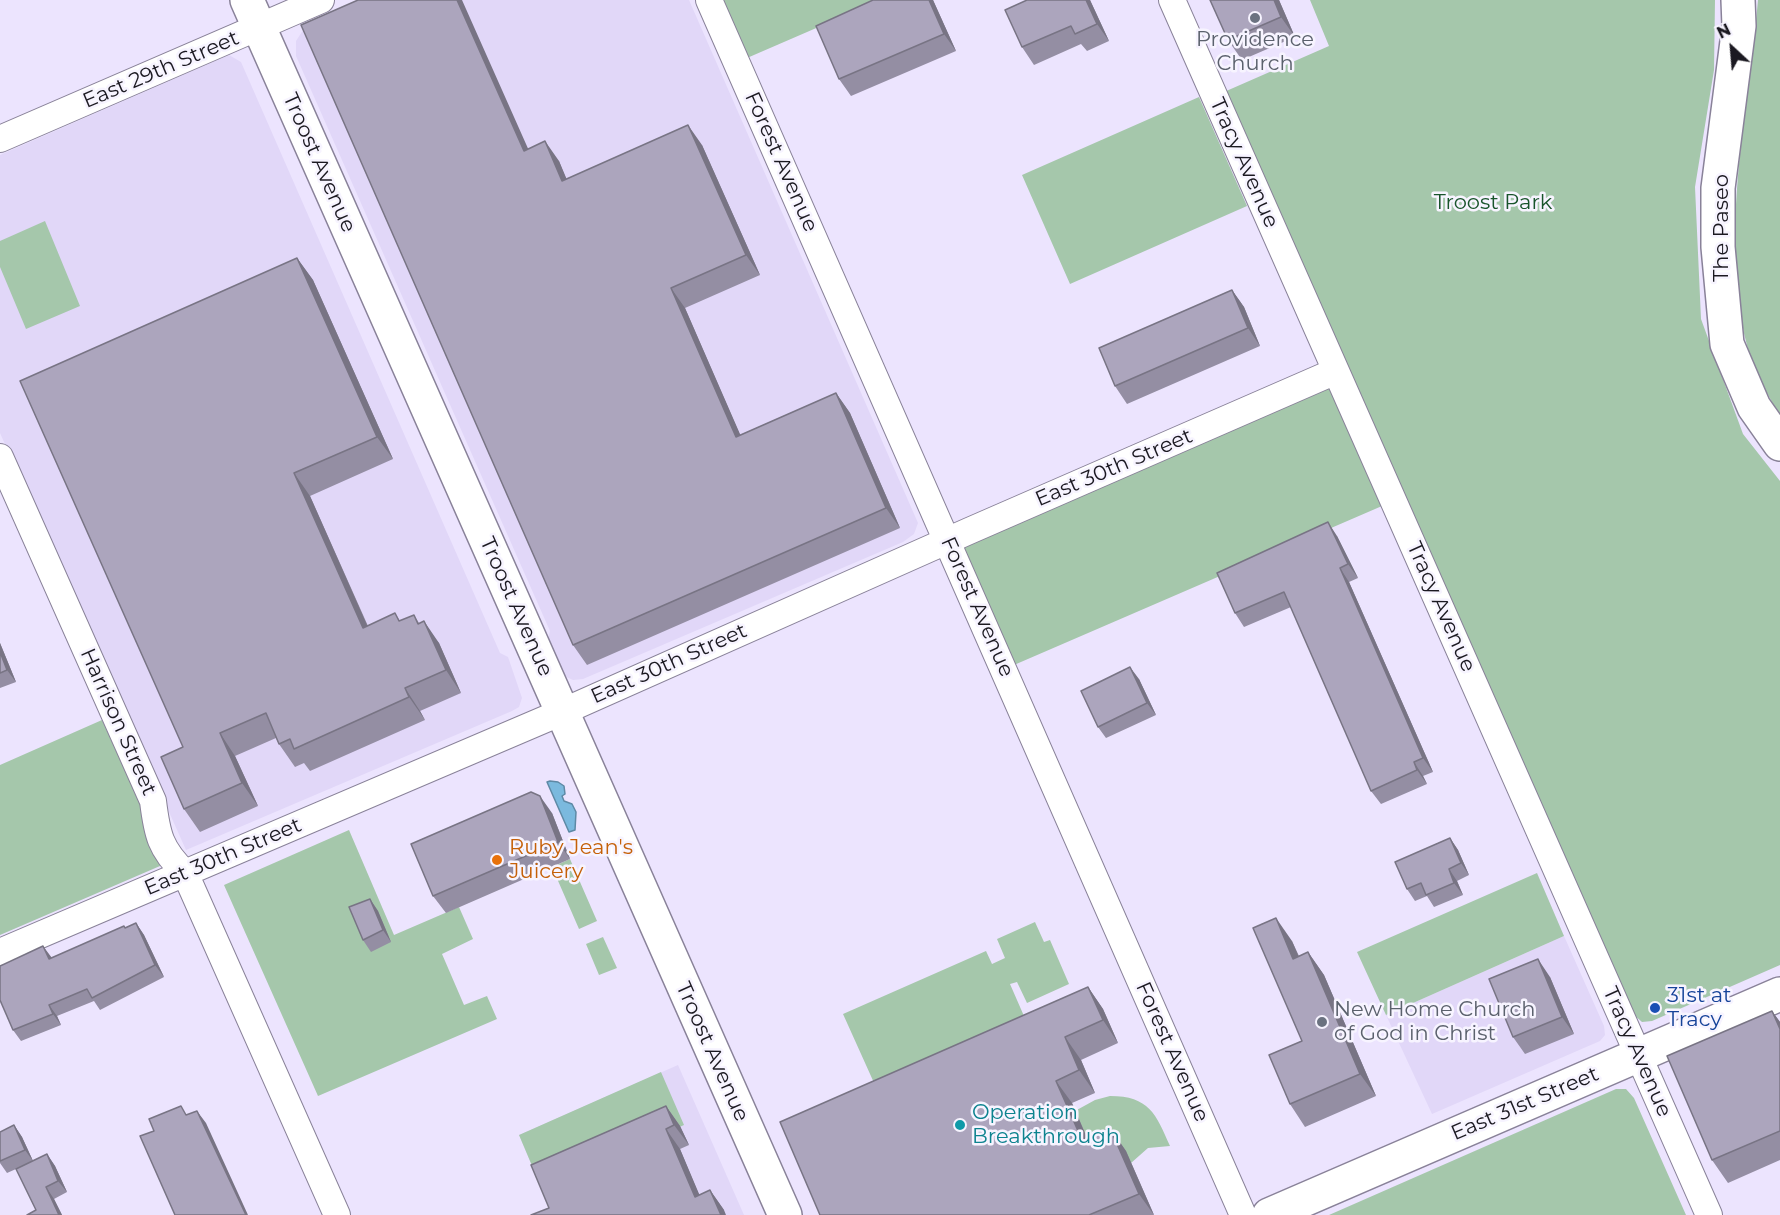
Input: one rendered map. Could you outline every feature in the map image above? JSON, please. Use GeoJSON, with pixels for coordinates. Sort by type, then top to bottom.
{"type":"FeatureCollection","features":[{"type":"Feature","properties":{"kind":"main road","name":"The Paseo"},"geometry":{"type":"LineString","coordinates":[[1738,0],[1739,26],[1718,188],[1718,247],[1727,344],[1754,406],[1780,444]]}},
{"type":"Feature","properties":{"kind":"main road","name":"Troost Avenue"},"geometry":{"type":"LineString","coordinates":[[253,14],[785,1215]]}},
{"type":"Feature","properties":{"kind":"main road","name":"East 31st Street"},"geometry":{"type":"LineString","coordinates":[[1269,1215],[1780,994]]}},
{"type":"Feature","properties":{"kind":"street","name":"East 29th Street"},"geometry":{"type":"LineString","coordinates":[[0,139],[253,14],[321,0]]}},
{"type":"Feature","properties":{"kind":"street","name":"Forest Avenue"},"geometry":{"type":"LineString","coordinates":[[709,0],[1243,1215]]}},
{"type":"Feature","properties":{"kind":"street","name":"Tracy Avenue"},"geometry":{"type":"LineString","coordinates":[[1172,0],[1709,1215]]}},
{"type":"Feature","properties":{"kind":"street","name":"East 30th Street"},"geometry":{"type":"LineString","coordinates":[[0,952],[562,712],[1336,371]]}},
{"type":"Feature","properties":{"kind":"street","name":"Harrison Street"},"geometry":{"type":"LineString","coordinates":[[0,457],[153,801],[156,828],[166,854],[185,873],[337,1215]]}},
{"type":"Feature","properties":{"kind":"shaded area"},"geometry":{"type":"Polygon","coordinates":[[[364,0],[689,0],[918,523],[914,534],[903,542],[583,679],[573,680],[562,675],[548,641],[550,631],[296,56],[296,41],[307,24],[364,0]]]}},
{"type":"Feature","properties":{"kind":"shaded area"},"geometry":{"type":"Polygon","coordinates":[[[229,55],[241,62],[500,653],[508,657],[522,698],[519,707],[512,711],[186,850],[0,433],[0,155],[229,55]]]}},
{"type":"Feature","properties":{"kind":"shaded area"},"geometry":{"type":"Polygon","coordinates":[[[1564,936],[1604,1026],[1605,1035],[1600,1041],[1432,1114],[1386,1015],[1564,936]]]}},
{"type":"Feature","properties":{"kind":"shaded area"},"geometry":{"type":"Polygon","coordinates":[[[678,1065],[744,1215],[553,1215],[519,1135],[678,1065]]]}},
{"type":"Feature","properties":{"kind":"green space"},"geometry":{"type":"Polygon","coordinates":[[[722,0],[881,0],[747,58],[722,0]]]}},
{"type":"Feature","properties":{"kind":"green space","name":"Troost Park"},"geometry":{"type":"Polygon","coordinates":[[[1310,0],[1715,0],[1714,70],[1695,187],[1701,319],[1743,434],[1780,481],[1780,965],[1652,1021],[1642,1022],[1633,1014],[1224,92],[1329,46],[1310,0]]]}},
{"type":"Feature","properties":{"kind":"green space"},"geometry":{"type":"Polygon","coordinates":[[[1758,0],[1780,0],[1780,417],[1758,376],[1744,334],[1737,288],[1735,240],[1737,191],[1758,0]]]}},
{"type":"Feature","properties":{"kind":"green space"},"geometry":{"type":"Polygon","coordinates":[[[1199,97],[1247,206],[1070,284],[1022,175],[1199,97]]]}},
{"type":"Feature","properties":{"kind":"green space"},"geometry":{"type":"Polygon","coordinates":[[[45,221],[80,306],[26,329],[0,267],[0,241],[45,221]]]}},
{"type":"Feature","properties":{"kind":"green space"},"geometry":{"type":"Polygon","coordinates":[[[1330,387],[1382,506],[1014,665],[962,546],[1330,387]]]}},
{"type":"Feature","properties":{"kind":"green space"},"geometry":{"type":"Polygon","coordinates":[[[102,720],[167,863],[0,935],[0,765],[102,720]]]}},
{"type":"Feature","properties":{"kind":"green space"},"geometry":{"type":"Polygon","coordinates":[[[349,830],[394,935],[459,907],[473,939],[442,954],[464,1005],[487,996],[497,1019],[318,1096],[224,885],[349,830]]]}},
{"type":"Feature","properties":{"kind":"green space"},"geometry":{"type":"Polygon","coordinates":[[[570,859],[597,921],[579,929],[552,867],[570,859]]]}},
{"type":"Feature","properties":{"kind":"green space"},"geometry":{"type":"Polygon","coordinates":[[[1537,873],[1564,936],[1386,1015],[1357,952],[1537,873]]]}},
{"type":"Feature","properties":{"kind":"green space"},"geometry":{"type":"Polygon","coordinates":[[[1035,922],[1044,942],[1050,940],[1069,984],[1027,1003],[1017,982],[1010,984],[1034,1039],[884,1105],[843,1014],[986,951],[992,964],[1005,958],[997,939],[1035,922]]]}},
{"type":"Feature","properties":{"kind":"green space"},"geometry":{"type":"Polygon","coordinates":[[[603,937],[617,968],[599,975],[586,944],[603,937]]]}},
{"type":"Feature","properties":{"kind":"green space"},"geometry":{"type":"Polygon","coordinates":[[[661,1072],[684,1125],[541,1187],[519,1135],[661,1072]]]}},
{"type":"Feature","properties":{"kind":"green space"},"geometry":{"type":"Polygon","coordinates":[[[1616,1089],[1626,1089],[1634,1098],[1686,1215],[1329,1215],[1616,1089]]]}},
{"type":"Feature","properties":{"kind":"green space"},"geometry":{"type":"Polygon","coordinates":[[[1110,1096],[1134,1099],[1142,1103],[1155,1116],[1170,1146],[1148,1148],[1131,1163],[1098,1163],[1075,1111],[1095,1100],[1110,1096]]]}},
{"type":"Feature","properties":{"kind":"water"},"geometry":{"type":"Polygon","coordinates":[[[547,782],[564,786],[565,794],[562,796],[564,801],[572,804],[576,812],[575,830],[569,832],[547,782]]]}},
{"type":"Feature","properties":{"kind":"building"},"geometry":{"type":"Polygon","coordinates":[[[358,0],[457,0],[524,151],[545,141],[562,181],[688,125],[746,255],[671,288],[736,437],[836,393],[886,508],[573,645],[301,25],[358,0]]]}},
{"type":"Feature","properties":{"kind":"building"},"geometry":{"type":"Polygon","coordinates":[[[873,0],[929,0],[944,34],[839,79],[816,26],[873,0]]]}},
{"type":"Feature","properties":{"kind":"building"},"geometry":{"type":"Polygon","coordinates":[[[1027,0],[1086,0],[1097,24],[1075,34],[1071,26],[1022,47],[1005,10],[1027,0]]]}},
{"type":"Feature","properties":{"kind":"building"},"geometry":{"type":"Polygon","coordinates":[[[1210,0],[1274,0],[1281,17],[1228,40],[1210,0]]]}},
{"type":"Feature","properties":{"kind":"building"},"geometry":{"type":"Polygon","coordinates":[[[297,258],[377,437],[294,473],[363,628],[395,613],[399,621],[414,615],[418,624],[424,621],[446,670],[405,688],[409,697],[294,749],[290,739],[279,744],[266,713],[220,733],[242,783],[184,809],[161,757],[183,747],[20,381],[297,258]]]}},
{"type":"Feature","properties":{"kind":"building"},"geometry":{"type":"Polygon","coordinates":[[[1232,290],[1248,328],[1115,386],[1099,348],[1232,290]]]}},
{"type":"Feature","properties":{"kind":"building"},"geometry":{"type":"Polygon","coordinates":[[[1328,522],[1348,564],[1340,568],[1423,758],[1414,762],[1417,770],[1371,791],[1284,592],[1235,613],[1217,573],[1328,522]]]}},
{"type":"Feature","properties":{"kind":"building"},"geometry":{"type":"Polygon","coordinates":[[[0,652],[7,670],[0,673],[0,652]]]}},
{"type":"Feature","properties":{"kind":"building"},"geometry":{"type":"Polygon","coordinates":[[[1130,667],[1147,703],[1098,727],[1081,691],[1130,667]]]}},
{"type":"Feature","properties":{"kind":"building","name":"Ruby Jean's Juicery"},"geometry":{"type":"Polygon","coordinates":[[[531,792],[540,796],[558,842],[433,896],[411,844],[531,792]]]}},
{"type":"Feature","properties":{"kind":"building"},"geometry":{"type":"Polygon","coordinates":[[[1450,838],[1461,863],[1449,869],[1454,883],[1426,895],[1421,883],[1407,889],[1395,862],[1450,838]]]}},
{"type":"Feature","properties":{"kind":"building"},"geometry":{"type":"Polygon","coordinates":[[[370,899],[383,930],[363,940],[349,907],[370,899]]]}},
{"type":"Feature","properties":{"kind":"building","name":"New Home Church of God in Christ"},"geometry":{"type":"Polygon","coordinates":[[[1276,918],[1293,959],[1308,952],[1360,1074],[1290,1104],[1269,1055],[1302,1041],[1253,928],[1276,918]]]}},
{"type":"Feature","properties":{"kind":"building"},"geometry":{"type":"Polygon","coordinates":[[[136,923],[155,965],[92,998],[87,989],[49,1005],[53,1014],[13,1030],[0,1000],[0,966],[43,946],[49,959],[124,926],[125,928],[136,923]]]}},
{"type":"Feature","properties":{"kind":"building"},"geometry":{"type":"Polygon","coordinates":[[[1538,959],[1562,1017],[1513,1037],[1489,979],[1538,959]]]}},
{"type":"Feature","properties":{"kind":"building","name":"Operation Breakthrough"},"geometry":{"type":"Polygon","coordinates":[[[1088,987],[1103,1020],[1065,1037],[1079,1070],[1056,1081],[1082,1140],[1110,1128],[1139,1194],[1089,1215],[820,1215],[780,1122],[1088,987]]]}},
{"type":"Feature","properties":{"kind":"building"},"geometry":{"type":"Polygon","coordinates":[[[1772,1011],[1780,1029],[1780,1131],[1712,1160],[1667,1056],[1772,1011]]]}},
{"type":"Feature","properties":{"kind":"building"},"geometry":{"type":"Polygon","coordinates":[[[181,1106],[186,1115],[197,1111],[246,1215],[175,1215],[140,1136],[154,1131],[149,1119],[181,1106]]]}},
{"type":"Feature","properties":{"kind":"building"},"geometry":{"type":"Polygon","coordinates":[[[666,1106],[674,1125],[666,1129],[695,1197],[710,1190],[721,1215],[531,1215],[549,1208],[531,1165],[666,1106]]]}},
{"type":"Feature","properties":{"kind":"building"},"geometry":{"type":"Polygon","coordinates":[[[14,1125],[25,1150],[0,1161],[0,1132],[14,1125]]]}},
{"type":"Feature","properties":{"kind":"building"},"geometry":{"type":"Polygon","coordinates":[[[47,1154],[58,1181],[46,1187],[59,1215],[27,1215],[36,1210],[16,1169],[47,1154]]]}},
{"type":"Feature","properties":{"kind":"place","name":"Providence Church"},"geometry":{"type":"Point","coordinates":[1255,18]}},
{"type":"Feature","properties":{"kind":"place","name":"Ruby Jean's Juicery"},"geometry":{"type":"Point","coordinates":[497,860]}},
{"type":"Feature","properties":{"kind":"place","name":"31st at Tracy"},"geometry":{"type":"Point","coordinates":[1655,1008]}},
{"type":"Feature","properties":{"kind":"place","name":"New Home Church of God in Christ"},"geometry":{"type":"Point","coordinates":[1322,1022]}},
{"type":"Feature","properties":{"kind":"place","name":"Operation Breakthrough"},"geometry":{"type":"Point","coordinates":[960,1125]}}]}
